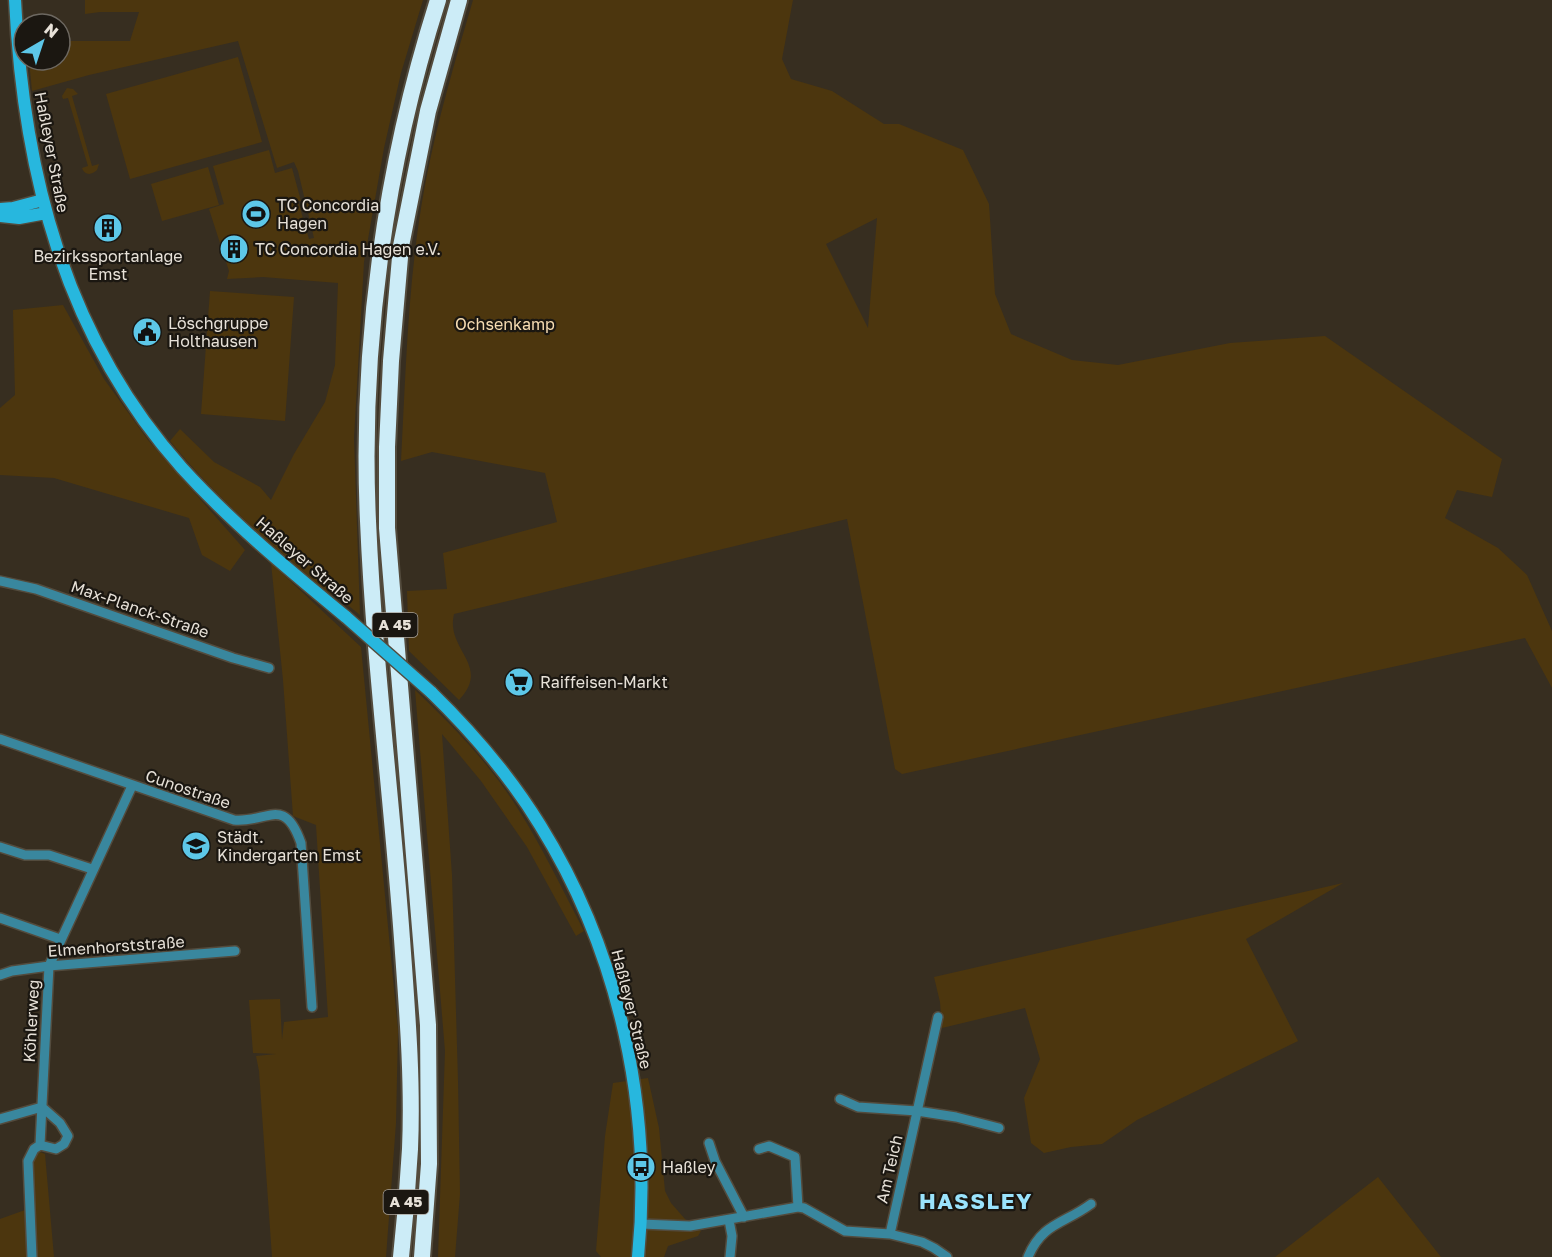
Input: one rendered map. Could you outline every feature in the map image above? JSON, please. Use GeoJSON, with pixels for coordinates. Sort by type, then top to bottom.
{"type":"FeatureCollection","features":[{"type":"Feature","properties":{"kind":"highway","name":"A 45"},"geometry":{"type":"LineString","coordinates":[[401,1257],[410,1146],[408,1026],[394,838],[379,687],[368,519],[367,437],[376,292],[384,236],[408,106],[438,0]]}},
{"type":"Feature","properties":{"kind":"highway","name":"A 45"},"geometry":{"type":"LineString","coordinates":[[422,1257],[429,1164],[428,1025],[387,528],[387,447],[391,361],[401,246],[428,111],[459,0]]}},
{"type":"Feature","properties":{"kind":"main road","name":"Haßleyer Straße"},"geometry":{"type":"LineString","coordinates":[[15,0],[23,92],[44,206],[78,305],[100,352],[119,384],[152,431],[182,468],[251,537],[431,692],[483,746],[520,794],[557,853],[593,928],[614,993],[634,1088],[642,1167],[638,1257]]}},
{"type":"Feature","properties":{"kind":"main road"},"geometry":{"type":"LineString","coordinates":[[0,209],[44,206]]}},
{"type":"Feature","properties":{"kind":"main road"},"geometry":{"type":"LineString","coordinates":[[0,216],[19,218],[44,206]]}},
{"type":"Feature","properties":{"kind":"street","name":"Max-Planck-Straße"},"geometry":{"type":"LineString","coordinates":[[0,581],[36,589],[233,658],[269,668]]}},
{"type":"Feature","properties":{"kind":"street","name":"Cunostraße"},"geometry":{"type":"LineString","coordinates":[[0,739],[234,820],[258,819],[274,813],[284,818],[296,830],[301,843],[312,1007]]}},
{"type":"Feature","properties":{"kind":"street","name":"Köhlerweg"},"geometry":{"type":"LineString","coordinates":[[32,1257],[28,1161],[34,1149],[40,1144],[49,966],[132,786]]}},
{"type":"Feature","properties":{"kind":"street"},"geometry":{"type":"LineString","coordinates":[[0,847],[25,855],[49,855],[92,869]]}},
{"type":"Feature","properties":{"kind":"street"},"geometry":{"type":"LineString","coordinates":[[0,918],[60,939]]}},
{"type":"Feature","properties":{"kind":"street","name":"Elmenhorststraße"},"geometry":{"type":"LineString","coordinates":[[0,975],[49,966],[235,951]]}},
{"type":"Feature","properties":{"kind":"street","name":"Am Teich"},"geometry":{"type":"LineString","coordinates":[[890,1233],[938,1017]]}},
{"type":"Feature","properties":{"kind":"street"},"geometry":{"type":"LineString","coordinates":[[840,1099],[858,1107],[917,1110],[999,1128]]}},
{"type":"Feature","properties":{"kind":"street"},"geometry":{"type":"LineString","coordinates":[[0,1119],[42,1107],[60,1124],[68,1136],[64,1144],[56,1149],[40,1144]]}},
{"type":"Feature","properties":{"kind":"street"},"geometry":{"type":"LineString","coordinates":[[709,1143],[715,1161],[744,1217]]}},
{"type":"Feature","properties":{"kind":"street"},"geometry":{"type":"LineString","coordinates":[[759,1149],[769,1146],[795,1156],[798,1207]]}},
{"type":"Feature","properties":{"kind":"street"},"geometry":{"type":"LineString","coordinates":[[1028,1257],[1034,1242],[1042,1233],[1076,1215],[1090,1204]]}},
{"type":"Feature","properties":{"kind":"street"},"geometry":{"type":"LineString","coordinates":[[641,1224],[690,1226],[798,1207],[804,1208],[845,1232],[890,1233],[922,1242],[946,1257]]}},
{"type":"Feature","properties":{"kind":"street"},"geometry":{"type":"LineString","coordinates":[[729,1220],[732,1236],[730,1257]]}},
{"type":"Feature","properties":{"kind":"green space"},"geometry":{"type":"Polygon","coordinates":[[[85,0],[423,0],[401,73],[384,148],[364,262],[354,438],[360,615],[326,591],[244,520],[187,462],[170,441],[180,429],[214,462],[260,487],[271,500],[294,454],[325,402],[335,365],[338,283],[263,277],[227,279],[229,271],[209,209],[224,204],[213,166],[269,150],[275,173],[292,168],[301,201],[298,201],[309,239],[314,238],[294,162],[277,168],[238,41],[89,75],[32,91],[30,72],[72,72],[72,41],[130,41],[139,12],[85,14],[85,0]]]}},
{"type":"Feature","properties":{"kind":"green space","name":"Ochsenkamp"},"geometry":{"type":"Polygon","coordinates":[[[473,0],[793,0],[782,59],[791,79],[832,91],[884,124],[899,124],[963,150],[989,204],[995,294],[1011,334],[1072,360],[1118,365],[1230,343],[1325,336],[1502,459],[1492,497],[1457,490],[1445,518],[1498,548],[1527,575],[1552,631],[1552,688],[1525,638],[902,774],[895,769],[847,519],[454,614],[453,627],[470,667],[471,677],[468,688],[459,700],[409,651],[407,591],[447,589],[443,553],[557,522],[545,473],[432,452],[401,461],[408,323],[419,219],[435,138],[473,0]],[[877,218],[826,244],[868,328],[877,218]]]}},
{"type":"Feature","properties":{"kind":"green space"},"geometry":{"type":"Polygon","coordinates":[[[238,57],[262,142],[130,179],[106,94],[238,57]]]}},
{"type":"Feature","properties":{"kind":"green space"},"geometry":{"type":"Polygon","coordinates":[[[67,88],[73,89],[78,94],[72,96],[92,166],[99,164],[97,170],[91,174],[82,168],[88,166],[68,98],[63,99],[62,96],[67,88]]]}},
{"type":"Feature","properties":{"kind":"green space"},"geometry":{"type":"Polygon","coordinates":[[[208,167],[219,205],[162,221],[151,184],[208,167]]]}},
{"type":"Feature","properties":{"kind":"green space"},"geometry":{"type":"Polygon","coordinates":[[[210,291],[294,297],[285,421],[201,414],[210,291]]]}},
{"type":"Feature","properties":{"kind":"green space"},"geometry":{"type":"Polygon","coordinates":[[[63,305],[104,379],[148,440],[245,550],[230,571],[202,555],[189,518],[54,478],[0,475],[0,408],[15,395],[13,310],[63,305]]]}},
{"type":"Feature","properties":{"kind":"green space"},"geometry":{"type":"Polygon","coordinates":[[[271,563],[361,647],[398,1030],[396,1123],[386,1257],[272,1257],[259,1071],[256,1056],[276,1054],[253,1053],[249,1000],[280,999],[282,1040],[284,1022],[328,1017],[316,825],[293,816],[283,680],[271,563]]]}},
{"type":"Feature","properties":{"kind":"green space"},"geometry":{"type":"Polygon","coordinates":[[[415,690],[470,746],[507,792],[536,839],[584,931],[576,936],[527,847],[481,781],[442,734],[452,875],[458,1081],[460,1194],[455,1257],[438,1257],[445,1051],[415,690]]]}},
{"type":"Feature","properties":{"kind":"green space"},"geometry":{"type":"Polygon","coordinates":[[[1343,883],[1246,939],[1298,1041],[1137,1120],[1102,1144],[1044,1153],[1031,1143],[1024,1098],[1040,1059],[1025,1008],[942,1028],[940,1002],[934,977],[1343,883]]]}},
{"type":"Feature","properties":{"kind":"green space"},"geometry":{"type":"Polygon","coordinates":[[[648,1078],[659,1128],[665,1191],[671,1203],[685,1219],[701,1231],[698,1236],[668,1246],[664,1257],[601,1257],[596,1251],[605,1136],[613,1083],[648,1078]]]}},
{"type":"Feature","properties":{"kind":"green space"},"geometry":{"type":"Polygon","coordinates":[[[40,1152],[45,1154],[54,1257],[32,1257],[30,1167],[36,1154],[40,1152]]]}},
{"type":"Feature","properties":{"kind":"green space"},"geometry":{"type":"Polygon","coordinates":[[[1378,1177],[1441,1257],[1275,1257],[1378,1177]]]}},
{"type":"Feature","properties":{"kind":"green space"},"geometry":{"type":"Polygon","coordinates":[[[25,1210],[28,1257],[0,1257],[0,1219],[25,1210]]]}},
{"type":"Feature","properties":{"kind":"place","name":"TC Concordia Hagen"},"geometry":{"type":"Point","coordinates":[256,214]}},
{"type":"Feature","properties":{"kind":"place","name":"Bezirkssportanlage Emst"},"geometry":{"type":"Point","coordinates":[108,228]}},
{"type":"Feature","properties":{"kind":"place","name":"TC Concordia Hagen e.V."},"geometry":{"type":"Point","coordinates":[234,249]}},
{"type":"Feature","properties":{"kind":"place","name":"Löschgruppe Holthausen"},"geometry":{"type":"Point","coordinates":[147,332]}},
{"type":"Feature","properties":{"kind":"place","name":"Raiffeisen-Markt"},"geometry":{"type":"Point","coordinates":[519,682]}},
{"type":"Feature","properties":{"kind":"place","name":"Städt. Kindergarten Emst"},"geometry":{"type":"Point","coordinates":[196,846]}},
{"type":"Feature","properties":{"kind":"place","name":"Haßley"},"geometry":{"type":"Point","coordinates":[641,1167]}},
{"type":"Feature","properties":{"kind":"district","name":"HASSLEY"},"geometry":{"type":"Point","coordinates":[976,1201]}}]}
